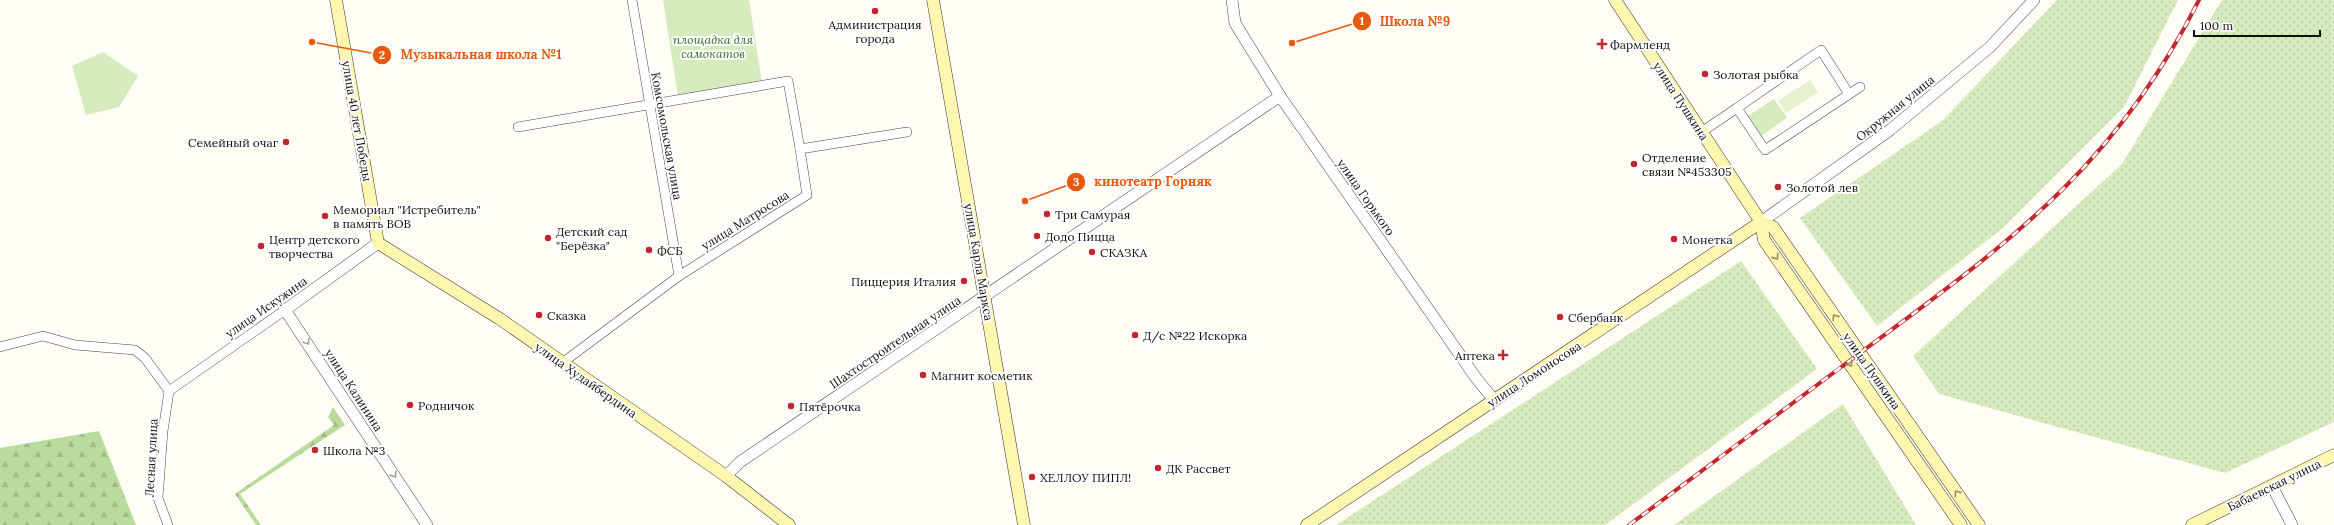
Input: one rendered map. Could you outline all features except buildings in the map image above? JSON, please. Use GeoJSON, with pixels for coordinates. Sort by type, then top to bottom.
{"type":"FeatureCollection","features":[{"type":"Feature","properties":{"kind":"main road","name":"улица 40 лет Победы"},"geometry":{"type":"LineString","coordinates":[[336,0],[378,243]]}},
{"type":"Feature","properties":{"kind":"main road","name":"улица Карла Маркса"},"geometry":{"type":"LineString","coordinates":[[932,0],[1024,525]]}},
{"type":"Feature","properties":{"kind":"main road","name":"улица Пушкина"},"geometry":{"type":"LineString","coordinates":[[1615,0],[1700,133],[1761,222],[1764,240],[1961,525]]}},
{"type":"Feature","properties":{"kind":"main road","name":"улица Пушкина"},"geometry":{"type":"LineString","coordinates":[[1761,222],[1773,227],[1979,525]]}},
{"type":"Feature","properties":{"kind":"main road","name":"улица Ломоносова"},"geometry":{"type":"LineString","coordinates":[[1307,525],[1761,222]]}},
{"type":"Feature","properties":{"kind":"main road","name":"улица Худайбердина"},"geometry":{"type":"LineString","coordinates":[[378,243],[500,319],[726,476],[789,525]]}},
{"type":"Feature","properties":{"kind":"main road","name":"Бабаевская улица"},"geometry":{"type":"LineString","coordinates":[[2192,525],[2334,455]]}},
{"type":"Feature","properties":{"kind":"street","name":"Комсомольская улица"},"geometry":{"type":"LineString","coordinates":[[632,0],[679,276]]}},
{"type":"Feature","properties":{"kind":"street","name":"улица Горького"},"geometry":{"type":"LineString","coordinates":[[1232,0],[1235,23],[1280,96],[1476,378],[1494,400]]}},
{"type":"Feature","properties":{"kind":"street","name":"Окружная улица"},"geometry":{"type":"LineString","coordinates":[[1761,222],[1890,130],[1990,47],[2034,0]]}},
{"type":"Feature","properties":{"kind":"street"},"geometry":{"type":"LineString","coordinates":[[1700,133],[1821,50],[1849,94]]}},
{"type":"Feature","properties":{"kind":"street","name":"улица Матросова"},"geometry":{"type":"LineString","coordinates":[[562,363],[679,276],[807,194],[788,81],[650,104]]}},
{"type":"Feature","properties":{"kind":"street"},"geometry":{"type":"LineString","coordinates":[[1737,108],[1765,150],[1860,87]]}},
{"type":"Feature","properties":{"kind":"street","name":"Шахтостроительная улица"},"geometry":{"type":"LineString","coordinates":[[726,476],[740,462],[1280,96]]}},
{"type":"Feature","properties":{"kind":"street"},"geometry":{"type":"LineString","coordinates":[[518,127],[650,104]]}},
{"type":"Feature","properties":{"kind":"street"},"geometry":{"type":"LineString","coordinates":[[800,149],[907,132]]}},
{"type":"Feature","properties":{"kind":"street","name":"улица Искужина"},"geometry":{"type":"LineString","coordinates":[[169,391],[378,243]]}},
{"type":"Feature","properties":{"kind":"street","name":"улица Калинина"},"geometry":{"type":"LineString","coordinates":[[285,310],[428,525]]}},
{"type":"Feature","properties":{"kind":"street"},"geometry":{"type":"LineString","coordinates":[[0,347],[43,336],[75,345],[135,350],[145,358],[169,391]]}},
{"type":"Feature","properties":{"kind":"street","name":"Лесная улица"},"geometry":{"type":"LineString","coordinates":[[168,525],[158,498],[163,431],[169,391]]}},
{"type":"Feature","properties":{"kind":"street"},"geometry":{"type":"LineString","coordinates":[[2272,486],[2292,525]]}},
{"type":"Feature","properties":{"kind":"green space","name":"площадка для самокатов"},"geometry":{"type":"Polygon","coordinates":[[[663,0],[749,0],[762,83],[678,96],[663,0]]]}},
{"type":"Feature","properties":{"kind":"green space"},"geometry":{"type":"Polygon","coordinates":[[[2057,0],[2178,0],[2124,107],[2003,228],[1877,326],[1800,218],[1942,121],[2057,0]]]}},
{"type":"Feature","properties":{"kind":"green space"},"geometry":{"type":"Polygon","coordinates":[[[2222,0],[2334,0],[2334,422],[2225,473],[1939,394],[1913,356],[2122,164],[2222,0]]]}},
{"type":"Feature","properties":{"kind":"green space"},"geometry":{"type":"Polygon","coordinates":[[[103,52],[138,76],[119,107],[86,115],[72,66],[103,52]]]}},
{"type":"Feature","properties":{"kind":"green space"},"geometry":{"type":"Polygon","coordinates":[[[1810,80],[1818,92],[1786,113],[1778,101],[1810,80]]]}},
{"type":"Feature","properties":{"kind":"green space"},"geometry":{"type":"Polygon","coordinates":[[[1774,99],[1787,118],[1761,136],[1748,116],[1774,99]]]}},
{"type":"Feature","properties":{"kind":"green space"},"geometry":{"type":"Polygon","coordinates":[[[1741,261],[1817,369],[1605,525],[1336,525],[1741,261]]]}},
{"type":"Feature","properties":{"kind":"green space"},"geometry":{"type":"Polygon","coordinates":[[[1843,404],[1916,525],[1674,525],[1843,404]]]}},
{"type":"Feature","properties":{"kind":"green space"},"geometry":{"type":"Polygon","coordinates":[[[333,407],[345,425],[240,494],[261,525],[256,525],[235,494],[334,425],[328,417],[333,407]]]}},
{"type":"Feature","properties":{"kind":"green space"},"geometry":{"type":"Polygon","coordinates":[[[99,431],[136,525],[0,525],[0,448],[99,431]]]}},
{"type":"Feature","properties":{"kind":"railway"},"geometry":{"type":"LineString","coordinates":[[1629,525],[1929,302],[2012,236],[2039,212],[2084,167],[2122,122],[2156,75],[2199,0]]}},
{"type":"Feature","properties":{"kind":"place","name":"Администрация города"},"geometry":{"type":"Point","coordinates":[875,11]}},
{"type":"Feature","properties":{"kind":"place","name":"Музыкальная школа №1"},"geometry":{"type":"Point","coordinates":[312,42]}},
{"type":"Feature","properties":{"kind":"place","name":"Школа №9"},"geometry":{"type":"Point","coordinates":[1292,43]}},
{"type":"Feature","properties":{"kind":"place","name":"Фармленд"},"geometry":{"type":"Point","coordinates":[1602,44]}},
{"type":"Feature","properties":{"kind":"place","name":"Золотая рыбка"},"geometry":{"type":"Point","coordinates":[1705,74]}},
{"type":"Feature","properties":{"kind":"place","name":"Семейный очаг"},"geometry":{"type":"Point","coordinates":[286,142]}},
{"type":"Feature","properties":{"kind":"place","name":"Отделение связи №453305"},"geometry":{"type":"Point","coordinates":[1634,164]}},
{"type":"Feature","properties":{"kind":"place","name":"Золотой лев"},"geometry":{"type":"Point","coordinates":[1778,187]}},
{"type":"Feature","properties":{"kind":"place","name":"кинотеатр Горняк"},"geometry":{"type":"Point","coordinates":[1025,201]}},
{"type":"Feature","properties":{"kind":"place","name":"Три Самурая"},"geometry":{"type":"Point","coordinates":[1047,214]}},
{"type":"Feature","properties":{"kind":"place","name":"Мемориал \"Истребитель\" в память ВОВ"},"geometry":{"type":"Point","coordinates":[325,216]}},
{"type":"Feature","properties":{"kind":"place","name":"Додо Пицца"},"geometry":{"type":"Point","coordinates":[1037,236]}},
{"type":"Feature","properties":{"kind":"place","name":"Детский сад \"Берёзка\""},"geometry":{"type":"Point","coordinates":[548,238]}},
{"type":"Feature","properties":{"kind":"place","name":"Монетка"},"geometry":{"type":"Point","coordinates":[1674,239]}},
{"type":"Feature","properties":{"kind":"place","name":"Центр детского творчества"},"geometry":{"type":"Point","coordinates":[261,246]}},
{"type":"Feature","properties":{"kind":"place","name":"ФСБ"},"geometry":{"type":"Point","coordinates":[649,250]}},
{"type":"Feature","properties":{"kind":"place","name":"СКАЗКА"},"geometry":{"type":"Point","coordinates":[1092,252]}},
{"type":"Feature","properties":{"kind":"place","name":"Пиццерия Италия"},"geometry":{"type":"Point","coordinates":[964,281]}},
{"type":"Feature","properties":{"kind":"place","name":"Сказка"},"geometry":{"type":"Point","coordinates":[539,315]}},
{"type":"Feature","properties":{"kind":"place","name":"Сбербанк"},"geometry":{"type":"Point","coordinates":[1560,317]}},
{"type":"Feature","properties":{"kind":"place","name":"Д/с №22 Искорка"},"geometry":{"type":"Point","coordinates":[1135,335]}},
{"type":"Feature","properties":{"kind":"place","name":"Аптека"},"geometry":{"type":"Point","coordinates":[1503,355]}},
{"type":"Feature","properties":{"kind":"place","name":"Магнит косметик"},"geometry":{"type":"Point","coordinates":[923,375]}},
{"type":"Feature","properties":{"kind":"place","name":"Родничок"},"geometry":{"type":"Point","coordinates":[410,405]}},
{"type":"Feature","properties":{"kind":"place","name":"Пятёрочка"},"geometry":{"type":"Point","coordinates":[791,406]}},
{"type":"Feature","properties":{"kind":"place","name":"Школа №3"},"geometry":{"type":"Point","coordinates":[315,450]}},
{"type":"Feature","properties":{"kind":"place","name":"ДК Рассвет"},"geometry":{"type":"Point","coordinates":[1158,468]}},
{"type":"Feature","properties":{"kind":"place","name":"ХЕЛЛОУ ПИПЛ!"},"geometry":{"type":"Point","coordinates":[1032,477]}}]}
